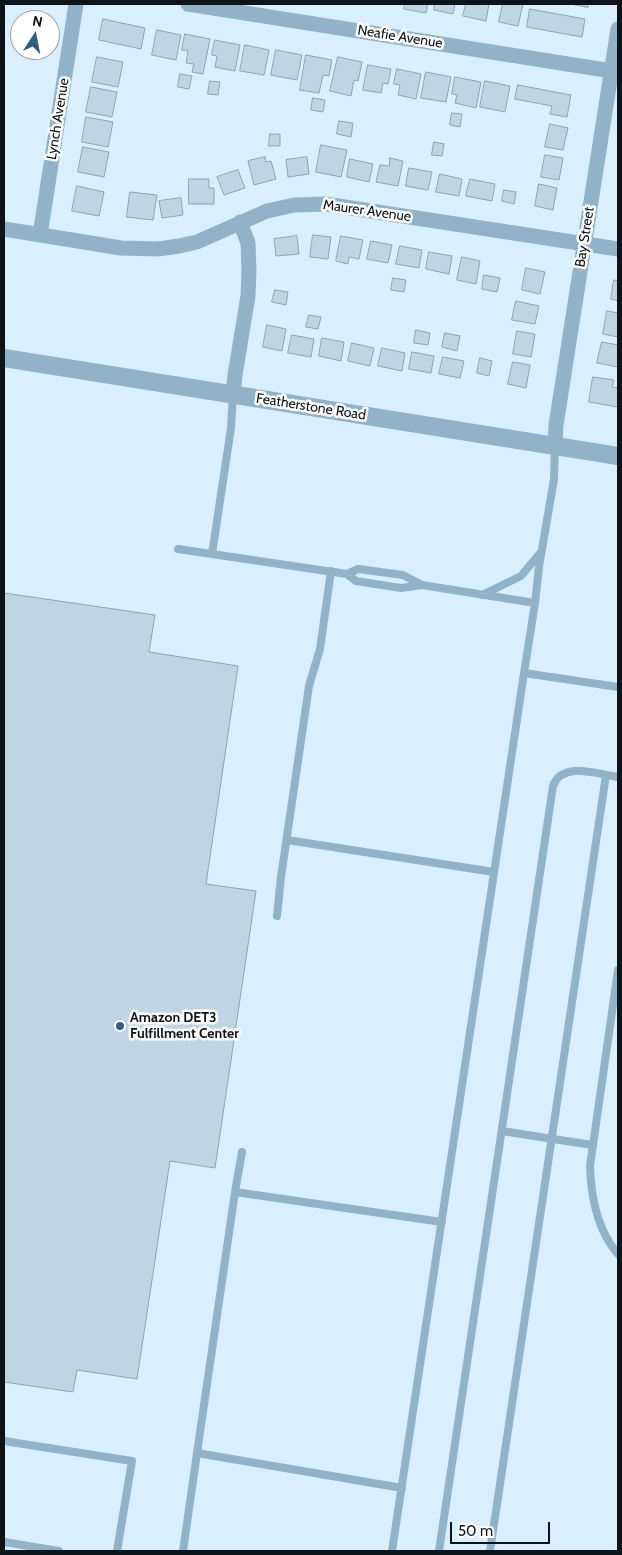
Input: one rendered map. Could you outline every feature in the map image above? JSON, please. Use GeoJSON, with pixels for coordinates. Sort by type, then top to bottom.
{"type":"FeatureCollection","features":[{"type":"Feature","properties":{"kind":"street","name":"Lynch Avenue"},"geometry":{"type":"LineString","coordinates":[[40,235],[76,4]]}},
{"type":"Feature","properties":{"kind":"street","name":"Neafie Avenue"},"geometry":{"type":"LineString","coordinates":[[188,4],[612,71]]}},
{"type":"Feature","properties":{"kind":"street","name":"Bay Street"},"geometry":{"type":"LineString","coordinates":[[555,446],[556,425],[618,29]]}},
{"type":"Feature","properties":{"kind":"street","name":"Maurer Avenue"},"geometry":{"type":"LineString","coordinates":[[4,229],[121,248],[158,249],[197,242],[240,222],[285,206],[325,204],[618,249]]}},
{"type":"Feature","properties":{"kind":"street"},"geometry":{"type":"LineString","coordinates":[[233,394],[248,296],[248,243],[240,222]]}},
{"type":"Feature","properties":{"kind":"street","name":"Featherstone Road"},"geometry":{"type":"LineString","coordinates":[[4,358],[618,456]]}},
{"type":"Feature","properties":{"kind":"lane"},"geometry":{"type":"LineString","coordinates":[[212,554],[231,428],[233,394]]}},
{"type":"Feature","properties":{"kind":"lane"},"geometry":{"type":"LineString","coordinates":[[392,1551],[539,568],[554,479],[555,446]]}},
{"type":"Feature","properties":{"kind":"lane"},"geometry":{"type":"LineString","coordinates":[[178,549],[331,571],[348,574],[356,581],[402,588],[422,585],[535,603]]}},
{"type":"Feature","properties":{"kind":"lane"},"geometry":{"type":"LineString","coordinates":[[482,595],[521,576],[543,550]]}},
{"type":"Feature","properties":{"kind":"lane"},"geometry":{"type":"LineString","coordinates":[[348,574],[358,569],[403,575],[422,585]]}},
{"type":"Feature","properties":{"kind":"lane"},"geometry":{"type":"LineString","coordinates":[[277,916],[309,686],[320,649],[331,571]]}},
{"type":"Feature","properties":{"kind":"lane"},"geometry":{"type":"LineString","coordinates":[[524,673],[618,687]]}},
{"type":"Feature","properties":{"kind":"lane"},"geometry":{"type":"LineString","coordinates":[[439,1551],[553,786],[560,775],[568,771],[618,777]]}},
{"type":"Feature","properties":{"kind":"lane"},"geometry":{"type":"LineString","coordinates":[[490,1551],[606,775]]}},
{"type":"Feature","properties":{"kind":"lane"},"geometry":{"type":"LineString","coordinates":[[287,840],[494,872]]}},
{"type":"Feature","properties":{"kind":"lane"},"geometry":{"type":"LineString","coordinates":[[618,970],[590,1166],[590,1187],[594,1208],[601,1228],[618,1254]]}},
{"type":"Feature","properties":{"kind":"lane"},"geometry":{"type":"LineString","coordinates":[[502,1131],[592,1145]]}},
{"type":"Feature","properties":{"kind":"lane"},"geometry":{"type":"LineString","coordinates":[[183,1551],[242,1152]]}},
{"type":"Feature","properties":{"kind":"lane"},"geometry":{"type":"LineString","coordinates":[[235,1192],[442,1222]]}},
{"type":"Feature","properties":{"kind":"lane"},"geometry":{"type":"LineString","coordinates":[[4,1441],[132,1461],[117,1551]]}},
{"type":"Feature","properties":{"kind":"lane"},"geometry":{"type":"LineString","coordinates":[[197,1453],[402,1488]]}},
{"type":"Feature","properties":{"kind":"lane"},"geometry":{"type":"LineString","coordinates":[[4,1542],[59,1551]]}},
{"type":"Feature","properties":{"kind":"building"},"geometry":{"type":"Polygon","coordinates":[[[405,4],[428,4],[426,13],[404,9],[405,4]]]}},
{"type":"Feature","properties":{"kind":"building"},"geometry":{"type":"Polygon","coordinates":[[[435,4],[455,4],[453,14],[434,10],[435,4]]]}},
{"type":"Feature","properties":{"kind":"building"},"geometry":{"type":"Polygon","coordinates":[[[466,4],[489,4],[486,21],[463,16],[466,4]]]}},
{"type":"Feature","properties":{"kind":"building"},"geometry":{"type":"Polygon","coordinates":[[[503,4],[523,4],[518,26],[499,22],[503,4]]]}},
{"type":"Feature","properties":{"kind":"building"},"geometry":{"type":"Polygon","coordinates":[[[571,4],[588,4],[588,7],[571,4]]]}},
{"type":"Feature","properties":{"kind":"building"},"geometry":{"type":"Polygon","coordinates":[[[530,9],[585,19],[582,37],[527,27],[530,9]]]}},
{"type":"Feature","properties":{"kind":"building"},"geometry":{"type":"Polygon","coordinates":[[[103,19],[145,28],[141,49],[99,40],[103,19]]]}},
{"type":"Feature","properties":{"kind":"building"},"geometry":{"type":"Polygon","coordinates":[[[157,30],[181,35],[176,60],[152,55],[157,30]]]}},
{"type":"Feature","properties":{"kind":"building"},"geometry":{"type":"Polygon","coordinates":[[[185,34],[210,39],[203,74],[192,72],[194,64],[186,63],[188,51],[182,50],[185,34]]]}},
{"type":"Feature","properties":{"kind":"building"},"geometry":{"type":"Polygon","coordinates":[[[215,40],[240,45],[235,71],[215,67],[217,56],[212,55],[215,40]]]}},
{"type":"Feature","properties":{"kind":"building"},"geometry":{"type":"Polygon","coordinates":[[[245,45],[269,50],[264,75],[240,71],[245,45]]]}},
{"type":"Feature","properties":{"kind":"building"},"geometry":{"type":"Polygon","coordinates":[[[276,50],[302,55],[297,80],[271,75],[276,50]]]}},
{"type":"Feature","properties":{"kind":"building"},"geometry":{"type":"Polygon","coordinates":[[[306,55],[332,60],[329,76],[323,75],[319,93],[300,90],[306,55]]]}},
{"type":"Feature","properties":{"kind":"building"},"geometry":{"type":"Polygon","coordinates":[[[97,57],[123,62],[118,87],[92,82],[97,57]]]}},
{"type":"Feature","properties":{"kind":"building"},"geometry":{"type":"Polygon","coordinates":[[[338,57],[362,62],[358,81],[354,80],[351,96],[330,91],[338,57]]]}},
{"type":"Feature","properties":{"kind":"building"},"geometry":{"type":"Polygon","coordinates":[[[368,65],[391,69],[388,84],[383,83],[381,93],[363,90],[368,65]]]}},
{"type":"Feature","properties":{"kind":"building"},"geometry":{"type":"Polygon","coordinates":[[[397,69],[421,74],[416,99],[398,95],[400,85],[394,84],[397,69]]]}},
{"type":"Feature","properties":{"kind":"building"},"geometry":{"type":"Polygon","coordinates":[[[426,72],[451,77],[446,102],[421,98],[426,72]]]}},
{"type":"Feature","properties":{"kind":"building"},"geometry":{"type":"Polygon","coordinates":[[[180,74],[192,76],[189,89],[178,87],[180,74]]]}},
{"type":"Feature","properties":{"kind":"building"},"geometry":{"type":"Polygon","coordinates":[[[455,77],[481,82],[476,108],[455,103],[457,95],[452,94],[455,77]]]}},
{"type":"Feature","properties":{"kind":"building"},"geometry":{"type":"Polygon","coordinates":[[[210,81],[220,82],[218,95],[208,94],[210,81]]]}},
{"type":"Feature","properties":{"kind":"building"},"geometry":{"type":"Polygon","coordinates":[[[485,81],[510,86],[505,112],[480,107],[485,81]]]}},
{"type":"Feature","properties":{"kind":"building"},"geometry":{"type":"Polygon","coordinates":[[[518,85],[571,95],[567,117],[550,114],[552,106],[515,99],[518,85]]]}},
{"type":"Feature","properties":{"kind":"building"},"geometry":{"type":"Polygon","coordinates":[[[91,87],[117,92],[112,117],[86,112],[91,87]]]}},
{"type":"Feature","properties":{"kind":"building"},"geometry":{"type":"Polygon","coordinates":[[[313,98],[325,100],[323,112],[311,110],[313,98]]]}},
{"type":"Feature","properties":{"kind":"building"},"geometry":{"type":"Polygon","coordinates":[[[452,113],[462,114],[460,127],[450,125],[452,113]]]}},
{"type":"Feature","properties":{"kind":"building"},"geometry":{"type":"Polygon","coordinates":[[[86,117],[113,122],[108,147],[82,142],[86,117]]]}},
{"type":"Feature","properties":{"kind":"building"},"geometry":{"type":"Polygon","coordinates":[[[339,121],[353,123],[351,137],[337,134],[339,121]]]}},
{"type":"Feature","properties":{"kind":"building"},"geometry":{"type":"Polygon","coordinates":[[[550,124],[568,128],[563,150],[545,147],[550,124]]]}},
{"type":"Feature","properties":{"kind":"building"},"geometry":{"type":"Polygon","coordinates":[[[270,134],[280,134],[280,146],[269,146],[270,134]]]}},
{"type":"Feature","properties":{"kind":"building"},"geometry":{"type":"Polygon","coordinates":[[[434,142],[444,144],[442,156],[432,155],[434,142]]]}},
{"type":"Feature","properties":{"kind":"building"},"geometry":{"type":"Polygon","coordinates":[[[321,145],[347,150],[341,177],[316,172],[321,145]]]}},
{"type":"Feature","properties":{"kind":"building"},"geometry":{"type":"Polygon","coordinates":[[[83,147],[109,152],[104,177],[78,172],[83,147]]]}},
{"type":"Feature","properties":{"kind":"building"},"geometry":{"type":"Polygon","coordinates":[[[545,155],[563,158],[559,180],[541,177],[545,155]]]}},
{"type":"Feature","properties":{"kind":"building"},"geometry":{"type":"Polygon","coordinates":[[[265,157],[266,162],[271,161],[276,179],[254,185],[248,161],[265,157]]]}},
{"type":"Feature","properties":{"kind":"building"},"geometry":{"type":"Polygon","coordinates":[[[307,157],[309,174],[288,177],[286,160],[307,157]]]}},
{"type":"Feature","properties":{"kind":"building"},"geometry":{"type":"Polygon","coordinates":[[[390,158],[403,161],[398,186],[376,182],[380,165],[389,166],[390,158]]]}},
{"type":"Feature","properties":{"kind":"building"},"geometry":{"type":"Polygon","coordinates":[[[350,159],[373,164],[369,182],[347,177],[350,159]]]}},
{"type":"Feature","properties":{"kind":"building"},"geometry":{"type":"Polygon","coordinates":[[[409,168],[432,172],[428,190],[406,186],[409,168]]]}},
{"type":"Feature","properties":{"kind":"building"},"geometry":{"type":"Polygon","coordinates":[[[238,170],[245,188],[224,195],[217,177],[238,170]]]}},
{"type":"Feature","properties":{"kind":"building"},"geometry":{"type":"Polygon","coordinates":[[[440,174],[462,179],[459,196],[436,192],[440,174]]]}},
{"type":"Feature","properties":{"kind":"building"},"geometry":{"type":"Polygon","coordinates":[[[189,179],[209,179],[209,188],[214,188],[214,204],[189,204],[189,179]]]}},
{"type":"Feature","properties":{"kind":"building"},"geometry":{"type":"Polygon","coordinates":[[[470,179],[495,184],[492,201],[466,196],[470,179]]]}},
{"type":"Feature","properties":{"kind":"building"},"geometry":{"type":"Polygon","coordinates":[[[539,184],[557,188],[553,210],[535,206],[539,184]]]}},
{"type":"Feature","properties":{"kind":"building"},"geometry":{"type":"Polygon","coordinates":[[[77,186],[104,192],[99,216],[72,211],[77,186]]]}},
{"type":"Feature","properties":{"kind":"building"},"geometry":{"type":"Polygon","coordinates":[[[504,190],[516,192],[514,204],[502,201],[504,190]]]}},
{"type":"Feature","properties":{"kind":"building"},"geometry":{"type":"Polygon","coordinates":[[[130,192],[157,195],[153,220],[127,217],[130,192]]]}},
{"type":"Feature","properties":{"kind":"building"},"geometry":{"type":"Polygon","coordinates":[[[181,198],[183,215],[162,218],[159,201],[181,198]]]}},
{"type":"Feature","properties":{"kind":"building"},"geometry":{"type":"Polygon","coordinates":[[[313,235],[331,237],[328,259],[310,257],[313,235]]]}},
{"type":"Feature","properties":{"kind":"building"},"geometry":{"type":"Polygon","coordinates":[[[297,236],[299,254],[276,256],[274,239],[297,236]]]}},
{"type":"Feature","properties":{"kind":"building"},"geometry":{"type":"Polygon","coordinates":[[[341,236],[363,240],[359,259],[349,257],[348,264],[336,261],[341,236]]]}},
{"type":"Feature","properties":{"kind":"building"},"geometry":{"type":"Polygon","coordinates":[[[371,241],[392,245],[388,263],[367,259],[371,241]]]}},
{"type":"Feature","properties":{"kind":"building"},"geometry":{"type":"Polygon","coordinates":[[[400,246],[422,250],[419,268],[396,264],[400,246]]]}},
{"type":"Feature","properties":{"kind":"building"},"geometry":{"type":"Polygon","coordinates":[[[429,252],[452,256],[449,274],[426,269],[429,252]]]}},
{"type":"Feature","properties":{"kind":"building"},"geometry":{"type":"Polygon","coordinates":[[[462,257],[480,261],[476,284],[457,280],[462,257]]]}},
{"type":"Feature","properties":{"kind":"building"},"geometry":{"type":"Polygon","coordinates":[[[526,268],[545,272],[540,294],[522,290],[526,268]]]}},
{"type":"Feature","properties":{"kind":"building"},"geometry":{"type":"Polygon","coordinates":[[[484,275],[500,278],[497,292],[482,289],[484,275]]]}},
{"type":"Feature","properties":{"kind":"building"},"geometry":{"type":"Polygon","coordinates":[[[393,278],[406,280],[404,292],[391,290],[393,278]]]}},
{"type":"Feature","properties":{"kind":"building"},"geometry":{"type":"Polygon","coordinates":[[[614,280],[618,281],[618,301],[611,299],[614,280]]]}},
{"type":"Feature","properties":{"kind":"building"},"geometry":{"type":"Polygon","coordinates":[[[275,290],[288,292],[286,305],[272,302],[275,290]]]}},
{"type":"Feature","properties":{"kind":"building"},"geometry":{"type":"Polygon","coordinates":[[[516,301],[539,306],[535,324],[512,320],[516,301]]]}},
{"type":"Feature","properties":{"kind":"building"},"geometry":{"type":"Polygon","coordinates":[[[607,311],[618,313],[618,337],[603,334],[607,311]]]}},
{"type":"Feature","properties":{"kind":"building"},"geometry":{"type":"Polygon","coordinates":[[[309,315],[321,317],[318,329],[306,327],[309,315]]]}},
{"type":"Feature","properties":{"kind":"building"},"geometry":{"type":"Polygon","coordinates":[[[267,325],[286,329],[282,351],[263,347],[267,325]]]}},
{"type":"Feature","properties":{"kind":"building"},"geometry":{"type":"Polygon","coordinates":[[[416,330],[430,333],[428,345],[414,343],[416,330]]]}},
{"type":"Feature","properties":{"kind":"building"},"geometry":{"type":"Polygon","coordinates":[[[517,331],[535,334],[531,357],[513,354],[517,331]]]}},
{"type":"Feature","properties":{"kind":"building"},"geometry":{"type":"Polygon","coordinates":[[[445,333],[460,336],[457,351],[442,347],[445,333]]]}},
{"type":"Feature","properties":{"kind":"building"},"geometry":{"type":"Polygon","coordinates":[[[292,335],[314,339],[311,357],[288,353],[292,335]]]}},
{"type":"Feature","properties":{"kind":"building"},"geometry":{"type":"Polygon","coordinates":[[[322,338],[344,342],[341,361],[319,356],[322,338]]]}},
{"type":"Feature","properties":{"kind":"building"},"geometry":{"type":"Polygon","coordinates":[[[602,342],[618,345],[618,367],[597,363],[602,342]]]}},
{"type":"Feature","properties":{"kind":"building"},"geometry":{"type":"Polygon","coordinates":[[[352,343],[374,348],[370,366],[348,361],[352,343]]]}},
{"type":"Feature","properties":{"kind":"building"},"geometry":{"type":"Polygon","coordinates":[[[382,348],[405,353],[402,371],[378,366],[382,348]]]}},
{"type":"Feature","properties":{"kind":"building"},"geometry":{"type":"Polygon","coordinates":[[[412,352],[434,356],[431,373],[409,369],[412,352]]]}},
{"type":"Feature","properties":{"kind":"building"},"geometry":{"type":"Polygon","coordinates":[[[443,357],[464,361],[460,378],[439,374],[443,357]]]}},
{"type":"Feature","properties":{"kind":"building"},"geometry":{"type":"Polygon","coordinates":[[[480,358],[492,361],[489,376],[477,373],[480,358]]]}},
{"type":"Feature","properties":{"kind":"building"},"geometry":{"type":"Polygon","coordinates":[[[513,362],[530,365],[526,388],[508,384],[513,362]]]}},
{"type":"Feature","properties":{"kind":"building"},"geometry":{"type":"Polygon","coordinates":[[[593,377],[614,380],[612,387],[618,388],[618,407],[589,402],[593,377]]]}},
{"type":"Feature","properties":{"kind":"building","name":"Amazon DET3 Fulfillment Center"},"geometry":{"type":"Polygon","coordinates":[[[4,593],[155,615],[149,652],[238,666],[206,884],[256,891],[215,1168],[170,1161],[137,1379],[77,1370],[73,1392],[4,1382],[4,593]]]}},
{"type":"Feature","properties":{"kind":"place","name":"Amazon DET3 Fulfillment Center"},"geometry":{"type":"Point","coordinates":[120,1026]}}]}
